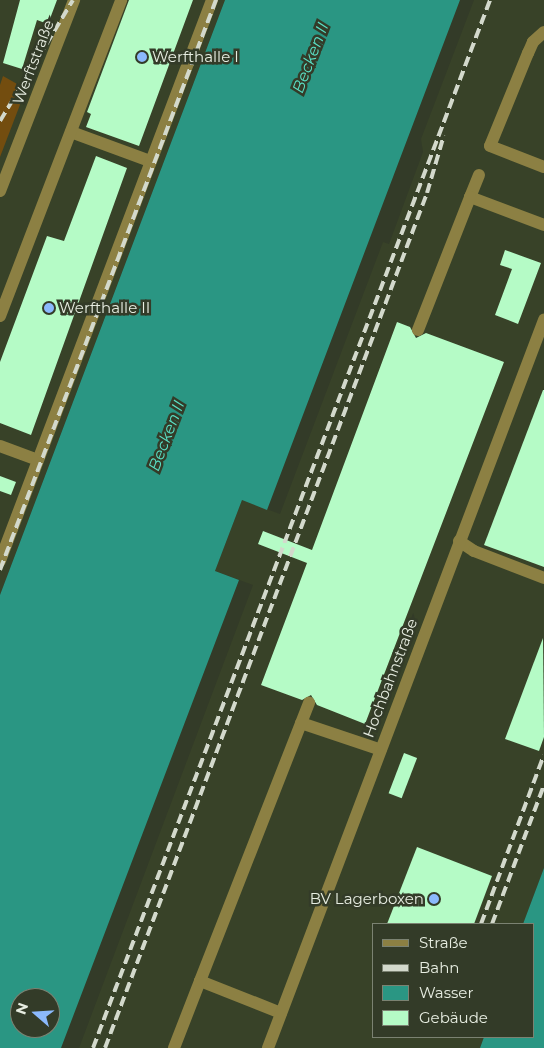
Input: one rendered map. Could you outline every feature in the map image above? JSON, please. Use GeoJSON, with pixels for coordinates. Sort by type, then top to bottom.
{"type":"FeatureCollection","features":[{"type":"Feature","properties":{"kind":"street","name":"Werftstraße"},"geometry":{"type":"LineString","coordinates":[[0,191],[74,0]]}},
{"type":"Feature","properties":{"kind":"street"},"geometry":{"type":"LineString","coordinates":[[0,316],[121,0]]}},
{"type":"Feature","properties":{"kind":"street"},"geometry":{"type":"LineString","coordinates":[[0,562],[212,0]]}},
{"type":"Feature","properties":{"kind":"street"},"geometry":{"type":"LineString","coordinates":[[544,32],[533,42],[490,146],[544,167]]}},
{"type":"Feature","properties":{"kind":"street"},"geometry":{"type":"LineString","coordinates":[[71,132],[150,161]]}},
{"type":"Feature","properties":{"kind":"street"},"geometry":{"type":"LineString","coordinates":[[418,330],[479,175]]}},
{"type":"Feature","properties":{"kind":"street"},"geometry":{"type":"LineString","coordinates":[[470,197],[544,226]]}},
{"type":"Feature","properties":{"kind":"street","name":"Hochbahnstraße"},"geometry":{"type":"LineString","coordinates":[[268,1048],[544,320]]}},
{"type":"Feature","properties":{"kind":"street"},"geometry":{"type":"LineString","coordinates":[[0,446],[38,460]]}},
{"type":"Feature","properties":{"kind":"street"},"geometry":{"type":"LineString","coordinates":[[459,541],[474,551],[544,578]]}},
{"type":"Feature","properties":{"kind":"street"},"geometry":{"type":"LineString","coordinates":[[174,1048],[309,703]]}},
{"type":"Feature","properties":{"kind":"street"},"geometry":{"type":"LineString","coordinates":[[301,723],[380,750]]}},
{"type":"Feature","properties":{"kind":"street"},"geometry":{"type":"LineString","coordinates":[[200,981],[281,1013]]}},
{"type":"Feature","properties":{"kind":"shaded area"},"geometry":{"type":"Polygon","coordinates":[[[0,0],[225,0],[0,595],[0,0]]]}},
{"type":"Feature","properties":{"kind":"shaded area"},"geometry":{"type":"Polygon","coordinates":[[[474,0],[544,0],[544,868],[523,923],[372,923],[372,1038],[484,1038],[480,1048],[79,1048],[253,585],[215,571],[242,500],[280,514],[383,242],[389,244],[423,152],[421,139],[474,0]]]}},
{"type":"Feature","properties":{"kind":"shaded area"},"geometry":{"type":"Polygon","coordinates":[[[3,76],[26,89],[0,157],[0,85],[3,76]]]}},
{"type":"Feature","properties":{"kind":"water","name":"Becken II"},"geometry":{"type":"Polygon","coordinates":[[[225,0],[460,0],[267,510],[242,500],[215,571],[239,580],[61,1048],[0,1048],[0,595],[225,0]]]}},
{"type":"Feature","properties":{"kind":"water"},"geometry":{"type":"Polygon","coordinates":[[[544,868],[544,1048],[480,1048],[484,1038],[534,1038],[534,923],[523,923],[544,868]]]}},
{"type":"Feature","properties":{"kind":"building"},"geometry":{"type":"Polygon","coordinates":[[[20,0],[57,0],[48,24],[37,20],[22,69],[3,63],[20,0]]]}},
{"type":"Feature","properties":{"kind":"building","name":"Werfthalle I"},"geometry":{"type":"Polygon","coordinates":[[[129,0],[193,0],[139,146],[86,127],[91,114],[87,112],[129,0]]]}},
{"type":"Feature","properties":{"kind":"building","name":"Werfthalle II"},"geometry":{"type":"Polygon","coordinates":[[[96,156],[127,168],[31,435],[0,423],[0,362],[47,236],[64,241],[96,156]]]}},
{"type":"Feature","properties":{"kind":"building"},"geometry":{"type":"Polygon","coordinates":[[[505,250],[541,263],[518,324],[495,315],[512,269],[500,265],[505,250]]]}},
{"type":"Feature","properties":{"kind":"building"},"geometry":{"type":"Polygon","coordinates":[[[397,322],[410,327],[416,338],[426,333],[504,362],[365,724],[317,705],[311,695],[302,700],[261,685],[307,563],[258,544],[263,531],[312,550],[397,322]]]}},
{"type":"Feature","properties":{"kind":"building"},"geometry":{"type":"Polygon","coordinates":[[[544,390],[544,567],[484,545],[544,390]]]}},
{"type":"Feature","properties":{"kind":"building"},"geometry":{"type":"Polygon","coordinates":[[[0,476],[16,482],[11,495],[0,491],[0,476]]]}},
{"type":"Feature","properties":{"kind":"building"},"geometry":{"type":"Polygon","coordinates":[[[543,638],[544,737],[539,751],[505,739],[543,638]]]}},
{"type":"Feature","properties":{"kind":"building"},"geometry":{"type":"Polygon","coordinates":[[[404,753],[417,758],[402,798],[389,793],[404,753]]]}},
{"type":"Feature","properties":{"kind":"building"},"geometry":{"type":"Polygon","coordinates":[[[417,847],[492,876],[474,923],[387,923],[417,847]]]}},
{"type":"Feature","properties":{"kind":"railway"},"geometry":{"type":"LineString","coordinates":[[0,121],[73,0]]}},
{"type":"Feature","properties":{"kind":"railway"},"geometry":{"type":"LineString","coordinates":[[0,570],[216,0]]}},
{"type":"Feature","properties":{"kind":"railway"},"geometry":{"type":"LineString","coordinates":[[93,1048],[490,0]]}},
{"type":"Feature","properties":{"kind":"railway"},"geometry":{"type":"LineString","coordinates":[[105,1048],[427,193],[444,135]]}},
{"type":"Feature","properties":{"kind":"railway"},"geometry":{"type":"LineString","coordinates":[[481,923],[544,755]]}},
{"type":"Feature","properties":{"kind":"railway"},"geometry":{"type":"LineString","coordinates":[[492,923],[544,785]]}},
{"type":"Feature","properties":{"kind":"place","name":"Werfthalle I"},"geometry":{"type":"Point","coordinates":[142,57]}},
{"type":"Feature","properties":{"kind":"place","name":"Werfthalle II"},"geometry":{"type":"Point","coordinates":[49,308]}},
{"type":"Feature","properties":{"kind":"place","name":"BV Lagerboxen"},"geometry":{"type":"Point","coordinates":[434,899]}}]}
